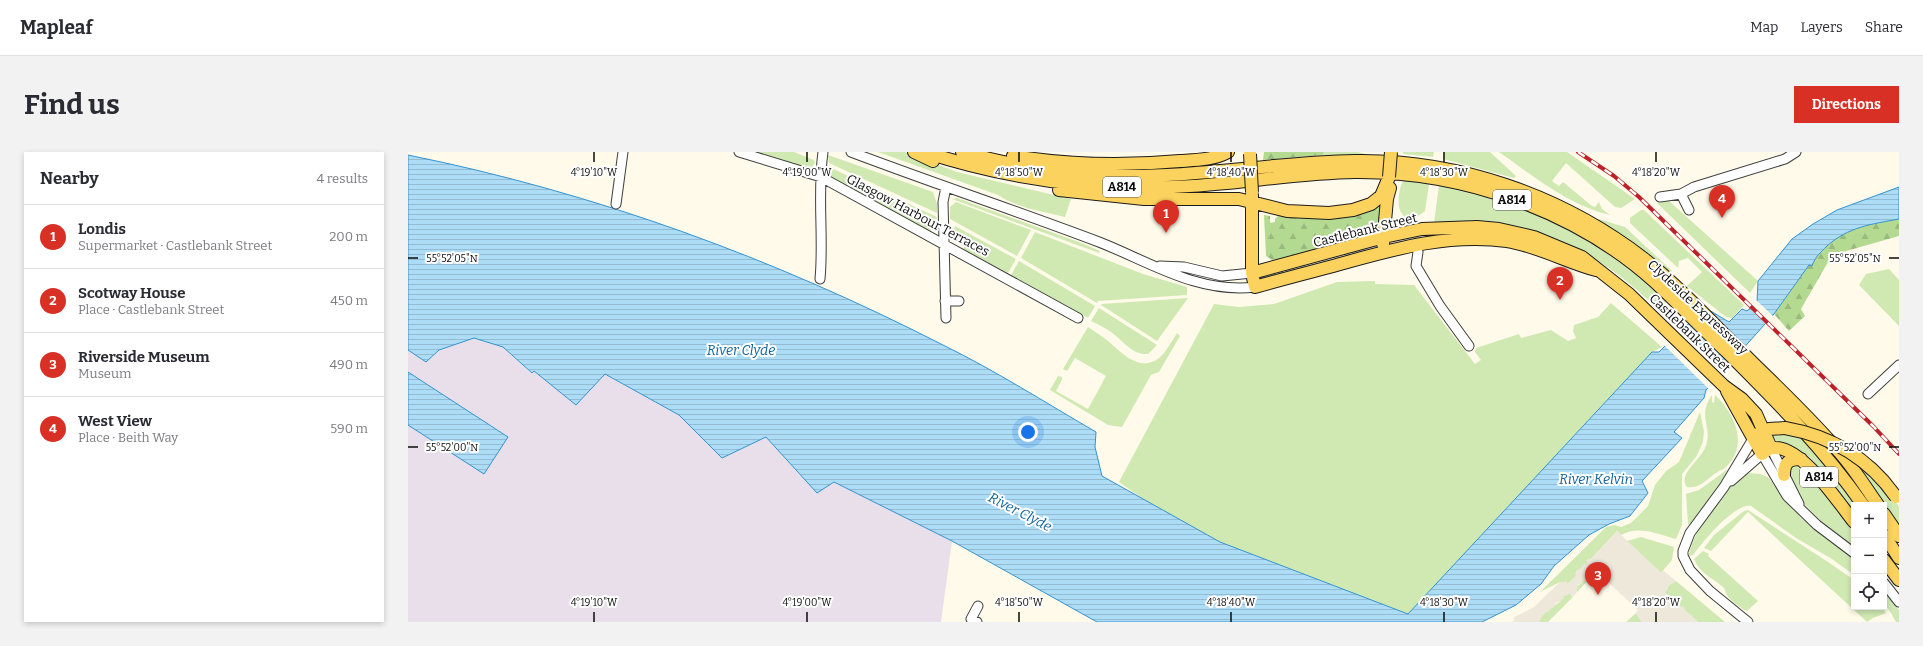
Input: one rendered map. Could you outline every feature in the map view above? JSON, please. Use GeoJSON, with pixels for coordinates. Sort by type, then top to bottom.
{"type":"FeatureCollection","features":[{"type":"Feature","properties":{"kind":"main road"},"geometry":{"type":"LineString","coordinates":[[914,152],[937,162],[979,175],[1071,192],[1144,200],[1252,196],[1274,208],[1301,213],[1329,213],[1353,210],[1377,200],[1390,182]]}},
{"type":"Feature","properties":{"kind":"main road","name":"Clydeside Expressway"},"geometry":{"type":"LineString","coordinates":[[925,152],[965,164],[1032,178],[1123,188],[1175,187],[1352,172],[1398,174],[1452,182],[1485,190],[1523,203],[1570,224],[1626,260],[1654,282],[1767,384],[1818,427],[1843,455],[1876,502]]}},
{"type":"Feature","properties":{"kind":"main road","name":"Clydeside Expressway"},"geometry":{"type":"LineString","coordinates":[[962,152],[1032,167],[1109,175],[1175,174],[1351,161],[1384,161],[1444,169],[1480,177],[1516,188],[1572,213],[1620,242],[1657,270],[1767,384],[1861,502]]}},
{"type":"Feature","properties":{"kind":"main road"},"geometry":{"type":"LineString","coordinates":[[989,152],[1062,162],[1135,164],[1213,158],[1228,152]]}},
{"type":"Feature","properties":{"kind":"main road"},"geometry":{"type":"LineString","coordinates":[[1382,252],[1390,182],[1391,152]]}},
{"type":"Feature","properties":{"kind":"main road"},"geometry":{"type":"LineString","coordinates":[[1250,153],[1252,196],[1252,273],[1255,286]]}},
{"type":"Feature","properties":{"kind":"main road"},"geometry":{"type":"LineString","coordinates":[[1390,182],[1393,200],[1393,220],[1400,229],[1407,232]]}},
{"type":"Feature","properties":{"kind":"main road","name":"Castlebank Street"},"geometry":{"type":"LineString","coordinates":[[1252,273],[1407,232],[1446,227],[1477,227],[1505,230],[1536,243],[1578,265],[1598,271],[1629,294],[1724,386],[1765,430]]}},
{"type":"Feature","properties":{"kind":"main road","name":"Castlebank Street"},"geometry":{"type":"LineString","coordinates":[[1255,286],[1420,243],[1456,240],[1495,240],[1536,243]]}},
{"type":"Feature","properties":{"kind":"main road","name":"Castlebank Street"},"geometry":{"type":"LineString","coordinates":[[1724,386],[1742,399],[1756,414],[1765,430],[1767,451]]}},
{"type":"Feature","properties":{"kind":"main road","name":"Castlebank Street"},"geometry":{"type":"LineString","coordinates":[[1765,430],[1785,428],[1824,438],[1844,448],[1868,464],[1883,480],[1897,500]]}},
{"type":"Feature","properties":{"kind":"main road","name":"A814"},"geometry":{"type":"LineString","coordinates":[[1767,451],[1784,450],[1801,459],[1820,479],[1851,518]]}},
{"type":"Feature","properties":{"kind":"main road","name":"A814"},"geometry":{"type":"LineString","coordinates":[[1784,475],[1784,466],[1787,462],[1794,459],[1801,459]]}},
{"type":"Feature","properties":{"kind":"main road"},"geometry":{"type":"LineString","coordinates":[[1887,518],[1899,536]]}},
{"type":"Feature","properties":{"kind":"main road"},"geometry":{"type":"LineString","coordinates":[[1886,538],[1899,558]]}},
{"type":"Feature","properties":{"kind":"main road"},"geometry":{"type":"LineString","coordinates":[[1887,564],[1899,580]]}},
{"type":"Feature","properties":{"kind":"street"},"geometry":{"type":"LineString","coordinates":[[616,204],[623,152]]}},
{"type":"Feature","properties":{"kind":"street","name":"Glasgow Harbour Terraces"},"geometry":{"type":"LineString","coordinates":[[739,152],[821,177],[1078,318]]}},
{"type":"Feature","properties":{"kind":"street"},"geometry":{"type":"LineString","coordinates":[[820,279],[822,251],[821,177],[823,152]]}},
{"type":"Feature","properties":{"kind":"street","name":"Castlebank Street"},"geometry":{"type":"LineString","coordinates":[[851,152],[1101,243],[1155,266],[1174,276],[1219,287],[1236,288],[1255,286]]}},
{"type":"Feature","properties":{"kind":"street"},"geometry":{"type":"LineString","coordinates":[[1660,197],[1682,194],[1694,187],[1785,159],[1796,152]]}},
{"type":"Feature","properties":{"kind":"street"},"geometry":{"type":"LineString","coordinates":[[946,187],[943,202],[946,318]]}},
{"type":"Feature","properties":{"kind":"street"},"geometry":{"type":"LineString","coordinates":[[1682,194],[1689,210]]}},
{"type":"Feature","properties":{"kind":"street"},"geometry":{"type":"LineString","coordinates":[[1418,252],[1416,266],[1440,306],[1469,346]]}},
{"type":"Feature","properties":{"kind":"street","name":"Castlebank Street"},"geometry":{"type":"LineString","coordinates":[[1155,266],[1184,268],[1222,276],[1252,273]]}},
{"type":"Feature","properties":{"kind":"street"},"geometry":{"type":"LineString","coordinates":[[946,301],[959,301]]}},
{"type":"Feature","properties":{"kind":"street"},"geometry":{"type":"LineString","coordinates":[[1868,394],[1899,365]]}},
{"type":"Feature","properties":{"kind":"street"},"geometry":{"type":"LineString","coordinates":[[1748,622],[1710,591],[1690,570],[1683,556],[1684,545],[1690,534],[1765,430]]}},
{"type":"Feature","properties":{"kind":"street"},"geometry":{"type":"LineString","coordinates":[[1724,487],[1767,451]]}},
{"type":"Feature","properties":{"kind":"street"},"geometry":{"type":"LineString","coordinates":[[1767,451],[1784,475],[1803,511]]}},
{"type":"Feature","properties":{"kind":"street"},"geometry":{"type":"LineString","coordinates":[[1767,451],[1787,496],[1817,526],[1851,551]]}},
{"type":"Feature","properties":{"kind":"street"},"geometry":{"type":"LineString","coordinates":[[1887,586],[1899,602]]}},
{"type":"Feature","properties":{"kind":"street"},"geometry":{"type":"LineString","coordinates":[[977,622],[971,619],[978,606]]}},
{"type":"Feature","properties":{"kind":"shaded area"},"geometry":{"type":"Polygon","coordinates":[[[474,338],[503,347],[531,373],[534,370],[576,405],[605,374],[679,415],[722,458],[766,437],[817,492],[834,482],[952,541],[941,622],[408,622],[408,350],[426,361],[439,350],[474,338]]]}},
{"type":"Feature","properties":{"kind":"shaded area"},"geometry":{"type":"Polygon","coordinates":[[[1617,531],[1661,573],[1664,571],[1676,581],[1669,585],[1665,593],[1676,602],[1677,605],[1684,607],[1686,612],[1693,616],[1693,618],[1698,622],[1642,622],[1636,613],[1638,610],[1594,569],[1586,580],[1577,586],[1577,592],[1572,598],[1571,594],[1563,596],[1564,599],[1562,599],[1560,603],[1557,602],[1553,608],[1550,608],[1551,609],[1542,616],[1539,622],[1512,622],[1515,620],[1513,618],[1534,607],[1560,582],[1565,582],[1565,580],[1568,584],[1576,576],[1575,573],[1578,569],[1579,570],[1585,563],[1587,565],[1587,560],[1589,558],[1590,560],[1617,531]]]}},
{"type":"Feature","properties":{"kind":"green space"},"geometry":{"type":"Polygon","coordinates":[[[753,152],[794,152],[814,160],[815,162],[810,172],[753,152]]]}},
{"type":"Feature","properties":{"kind":"green space"},"geometry":{"type":"Polygon","coordinates":[[[878,152],[905,152],[957,172],[1071,199],[1065,217],[1039,211],[1021,206],[998,195],[878,152]]]}},
{"type":"Feature","properties":{"kind":"green space"},"geometry":{"type":"Polygon","coordinates":[[[1264,152],[1324,152],[1323,155],[1263,160],[1264,152]]]}},
{"type":"Feature","properties":{"kind":"green space"},"geometry":{"type":"Polygon","coordinates":[[[1324,152],[1358,152],[1372,156],[1323,155],[1324,152]]]}},
{"type":"Feature","properties":{"kind":"green space"},"geometry":{"type":"Polygon","coordinates":[[[1403,152],[1434,152],[1433,157],[1403,154],[1403,152]]]}},
{"type":"Feature","properties":{"kind":"green space"},"geometry":{"type":"Polygon","coordinates":[[[1444,152],[1490,152],[1516,176],[1514,178],[1443,159],[1444,152]]]}},
{"type":"Feature","properties":{"kind":"green space"},"geometry":{"type":"Polygon","coordinates":[[[1499,152],[1567,152],[1635,199],[1621,208],[1615,207],[1566,163],[1552,181],[1559,186],[1563,182],[1592,206],[1595,207],[1599,202],[1602,209],[1610,215],[1595,210],[1565,197],[1499,152]]]}},
{"type":"Feature","properties":{"kind":"green space"},"geometry":{"type":"Polygon","coordinates":[[[828,155],[933,192],[937,204],[937,213],[829,163],[828,155]]]}},
{"type":"Feature","properties":{"kind":"green space"},"geometry":{"type":"Polygon","coordinates":[[[829,167],[937,217],[934,229],[932,228],[930,232],[829,179],[829,167]]]}},
{"type":"Feature","properties":{"kind":"green space"},"geometry":{"type":"Polygon","coordinates":[[[1404,180],[1429,184],[1425,211],[1409,223],[1404,221],[1406,219],[1399,207],[1399,195],[1404,180]]]}},
{"type":"Feature","properties":{"kind":"green space"},"geometry":{"type":"Polygon","coordinates":[[[1439,185],[1472,192],[1503,202],[1562,226],[1589,242],[1642,279],[1667,301],[1663,305],[1673,315],[1668,319],[1612,270],[1564,243],[1541,235],[1500,226],[1463,222],[1434,223],[1439,185]]]}},
{"type":"Feature","properties":{"kind":"green space"},"geometry":{"type":"Polygon","coordinates":[[[957,198],[1100,251],[1099,253],[952,199],[957,198]]]}},
{"type":"Feature","properties":{"kind":"green space"},"geometry":{"type":"Polygon","coordinates":[[[1669,201],[1758,281],[1750,293],[1657,203],[1669,201]]]}},
{"type":"Feature","properties":{"kind":"green space"},"geometry":{"type":"Polygon","coordinates":[[[956,202],[1031,230],[1017,256],[950,219],[950,207],[956,202]]]}},
{"type":"Feature","properties":{"kind":"green space"},"geometry":{"type":"Polygon","coordinates":[[[1381,205],[1380,233],[1279,262],[1278,259],[1272,260],[1266,256],[1264,215],[1270,216],[1270,223],[1275,222],[1275,219],[1280,214],[1381,205]]]}},
{"type":"Feature","properties":{"kind":"green space"},"geometry":{"type":"Polygon","coordinates":[[[1641,210],[1644,210],[1744,305],[1732,318],[1726,317],[1687,286],[1702,272],[1688,258],[1679,261],[1678,268],[1630,223],[1630,218],[1641,210]]]}},
{"type":"Feature","properties":{"kind":"green space"},"geometry":{"type":"Polygon","coordinates":[[[1599,219],[1625,227],[1672,271],[1670,273],[1597,221],[1599,219]]]}},
{"type":"Feature","properties":{"kind":"green space"},"geometry":{"type":"Polygon","coordinates":[[[1899,219],[1899,236],[1832,255],[1801,309],[1805,316],[1789,331],[1774,314],[1810,264],[1812,266],[1818,255],[1827,246],[1843,234],[1852,230],[1899,219]]]}},
{"type":"Feature","properties":{"kind":"green space"},"geometry":{"type":"Polygon","coordinates":[[[955,226],[1016,259],[1008,273],[963,249],[965,245],[951,237],[955,226]]]}},
{"type":"Feature","properties":{"kind":"green space"},"geometry":{"type":"Polygon","coordinates":[[[1035,232],[1143,274],[1187,287],[1187,295],[1098,301],[1097,303],[1021,258],[1035,232]]]}},
{"type":"Feature","properties":{"kind":"green space"},"geometry":{"type":"Polygon","coordinates":[[[1019,261],[1095,306],[1088,318],[1011,275],[1019,261]]]}},
{"type":"Feature","properties":{"kind":"green space"},"geometry":{"type":"Polygon","coordinates":[[[1889,269],[1899,280],[1899,326],[1859,285],[1866,274],[1889,269]]]}},
{"type":"Feature","properties":{"kind":"green space"},"geometry":{"type":"Polygon","coordinates":[[[1375,281],[1375,284],[1414,285],[1475,364],[1481,360],[1475,352],[1476,348],[1519,334],[1521,338],[1551,330],[1568,341],[1576,338],[1573,331],[1574,325],[1598,317],[1611,303],[1662,347],[1652,352],[1408,614],[1220,542],[1156,508],[1119,482],[1214,304],[1239,307],[1274,304],[1337,282],[1375,281]]]}},
{"type":"Feature","properties":{"kind":"green space"},"geometry":{"type":"Polygon","coordinates":[[[1188,298],[1157,341],[1101,305],[1102,304],[1188,298]]]}},
{"type":"Feature","properties":{"kind":"green space"},"geometry":{"type":"Polygon","coordinates":[[[1099,308],[1157,345],[1148,354],[1142,354],[1132,350],[1111,332],[1091,321],[1099,308]]]}},
{"type":"Feature","properties":{"kind":"green space"},"geometry":{"type":"Polygon","coordinates":[[[1088,327],[1106,339],[1125,356],[1132,360],[1145,363],[1152,362],[1159,358],[1177,333],[1180,336],[1159,372],[1151,375],[1122,427],[1108,425],[1050,390],[1058,376],[1062,377],[1056,391],[1088,409],[1106,376],[1075,358],[1067,371],[1063,369],[1088,327]]]}},
{"type":"Feature","properties":{"kind":"green space"},"geometry":{"type":"Polygon","coordinates":[[[1712,395],[1712,402],[1714,403],[1715,395],[1728,410],[1733,419],[1738,438],[1737,448],[1734,457],[1727,466],[1700,484],[1694,487],[1687,487],[1685,478],[1687,473],[1705,448],[1708,434],[1705,410],[1712,395]]]}},
{"type":"Feature","properties":{"kind":"green space"},"geometry":{"type":"Polygon","coordinates":[[[1700,412],[1704,432],[1703,442],[1696,457],[1682,474],[1682,525],[1676,539],[1648,531],[1628,532],[1621,535],[1617,531],[1590,560],[1587,560],[1588,565],[1577,571],[1576,576],[1568,584],[1565,582],[1560,582],[1540,592],[1606,527],[1615,525],[1621,527],[1631,523],[1648,506],[1655,485],[1666,471],[1679,462],[1700,412]]]}},
{"type":"Feature","properties":{"kind":"green space"},"geometry":{"type":"Polygon","coordinates":[[[1773,434],[1801,434],[1856,502],[1851,502],[1851,509],[1811,458],[1790,446],[1775,440],[1773,434]]]}},
{"type":"Feature","properties":{"kind":"green space"},"geometry":{"type":"Polygon","coordinates":[[[1850,455],[1892,496],[1899,507],[1899,526],[1887,509],[1887,502],[1882,502],[1850,455]]]}},
{"type":"Feature","properties":{"kind":"green space"},"geometry":{"type":"Polygon","coordinates":[[[1794,461],[1816,479],[1851,526],[1851,546],[1816,516],[1799,497],[1789,478],[1791,462],[1794,461]]]}},
{"type":"Feature","properties":{"kind":"green space"},"geometry":{"type":"Polygon","coordinates":[[[1728,469],[1718,487],[1690,525],[1688,524],[1686,494],[1699,490],[1728,469]]]}},
{"type":"Feature","properties":{"kind":"green space"},"geometry":{"type":"Polygon","coordinates":[[[1749,473],[1760,474],[1768,477],[1801,518],[1851,557],[1851,573],[1832,559],[1796,538],[1751,506],[1744,507],[1728,517],[1711,533],[1693,555],[1689,556],[1691,546],[1696,535],[1712,508],[1721,496],[1740,477],[1749,473]]]}},
{"type":"Feature","properties":{"kind":"green space"},"geometry":{"type":"Polygon","coordinates":[[[1748,510],[1851,578],[1851,607],[1748,512],[1711,551],[1704,548],[1714,535],[1744,511],[1748,510]]]}},
{"type":"Feature","properties":{"kind":"green space"},"geometry":{"type":"Polygon","coordinates":[[[1641,537],[1674,547],[1672,560],[1661,573],[1627,541],[1641,537]]]}},
{"type":"Feature","properties":{"kind":"green space"},"geometry":{"type":"Polygon","coordinates":[[[1703,551],[1709,554],[1708,556],[1758,601],[1747,611],[1732,601],[1726,594],[1725,589],[1696,564],[1694,559],[1703,551]]]}},
{"type":"Feature","properties":{"kind":"green space"},"geometry":{"type":"Polygon","coordinates":[[[1593,569],[1597,571],[1577,592],[1576,587],[1586,579],[1593,569]]]}},
{"type":"Feature","properties":{"kind":"green space"},"geometry":{"type":"Polygon","coordinates":[[[1676,581],[1725,622],[1698,622],[1665,593],[1669,585],[1676,581]]]}},
{"type":"Feature","properties":{"kind":"green space"},"geometry":{"type":"Polygon","coordinates":[[[1571,593],[1572,598],[1548,622],[1538,622],[1544,614],[1562,599],[1563,596],[1571,593]]]}},
{"type":"Feature","properties":{"kind":"green space"},"geometry":{"type":"Polygon","coordinates":[[[1887,593],[1899,610],[1899,622],[1896,622],[1887,607],[1887,593]]]}},
{"type":"Feature","properties":{"kind":"green space"},"geometry":{"type":"Polygon","coordinates":[[[1854,610],[1884,610],[1886,613],[1873,618],[1867,622],[1854,610]]]}},
{"type":"Feature","properties":{"kind":"green space"},"geometry":{"type":"Polygon","coordinates":[[[1636,613],[1642,622],[1626,622],[1636,613]]]}},
{"type":"Feature","properties":{"kind":"water","name":"River Clyde"},"geometry":{"type":"Polygon","coordinates":[[[408,155],[547,188],[615,209],[749,257],[879,313],[982,365],[1096,432],[1095,447],[1102,476],[1220,542],[1408,614],[1652,352],[1659,352],[1684,327],[1709,310],[1729,322],[1742,309],[1747,311],[1757,302],[1758,281],[1792,239],[1813,224],[1837,210],[1899,187],[1899,219],[1861,227],[1843,234],[1827,246],[1816,257],[1812,266],[1809,265],[1774,314],[1706,390],[1704,398],[1674,432],[1682,438],[1642,481],[1648,493],[1630,516],[1609,524],[1589,535],[1554,566],[1541,584],[1516,605],[1482,622],[1097,622],[952,541],[834,482],[817,493],[766,437],[722,458],[679,415],[605,374],[576,405],[534,371],[532,373],[503,347],[474,338],[439,350],[426,362],[408,350],[408,155]]]}},
{"type":"Feature","properties":{"kind":"water"},"geometry":{"type":"Polygon","coordinates":[[[408,372],[508,437],[484,474],[408,425],[408,372]]]}},
{"type":"Feature","properties":{"kind":"pier"},"geometry":{"type":"Polygon","coordinates":[[[1755,299],[1774,317],[1767,325],[1749,307],[1755,299]]]}},
{"type":"Feature","properties":{"kind":"pier"},"geometry":{"type":"Polygon","coordinates":[[[1679,329],[1724,373],[1709,389],[1664,345],[1679,329]]]}},
{"type":"Feature","properties":{"kind":"railway"},"geometry":{"type":"LineString","coordinates":[[1578,152],[1614,176],[1639,197],[1873,426],[1899,454]]}},
{"type":"Feature","properties":{"kind":"place","name":"West View"},"geometry":{"type":"Point","coordinates":[1722,218]}},
{"type":"Feature","properties":{"kind":"place","name":"Londis"},"geometry":{"type":"Point","coordinates":[1166,233]}},
{"type":"Feature","properties":{"kind":"place","name":"Scotway House"},"geometry":{"type":"Point","coordinates":[1560,300]}},
{"type":"Feature","properties":{"kind":"place","name":"Riverside Museum"},"geometry":{"type":"Point","coordinates":[1598,595]}},
{"type":"Feature","properties":{"kind":"water label","name":"River Kelvin"},"geometry":{"type":"Point","coordinates":[1596,479]}}]}
